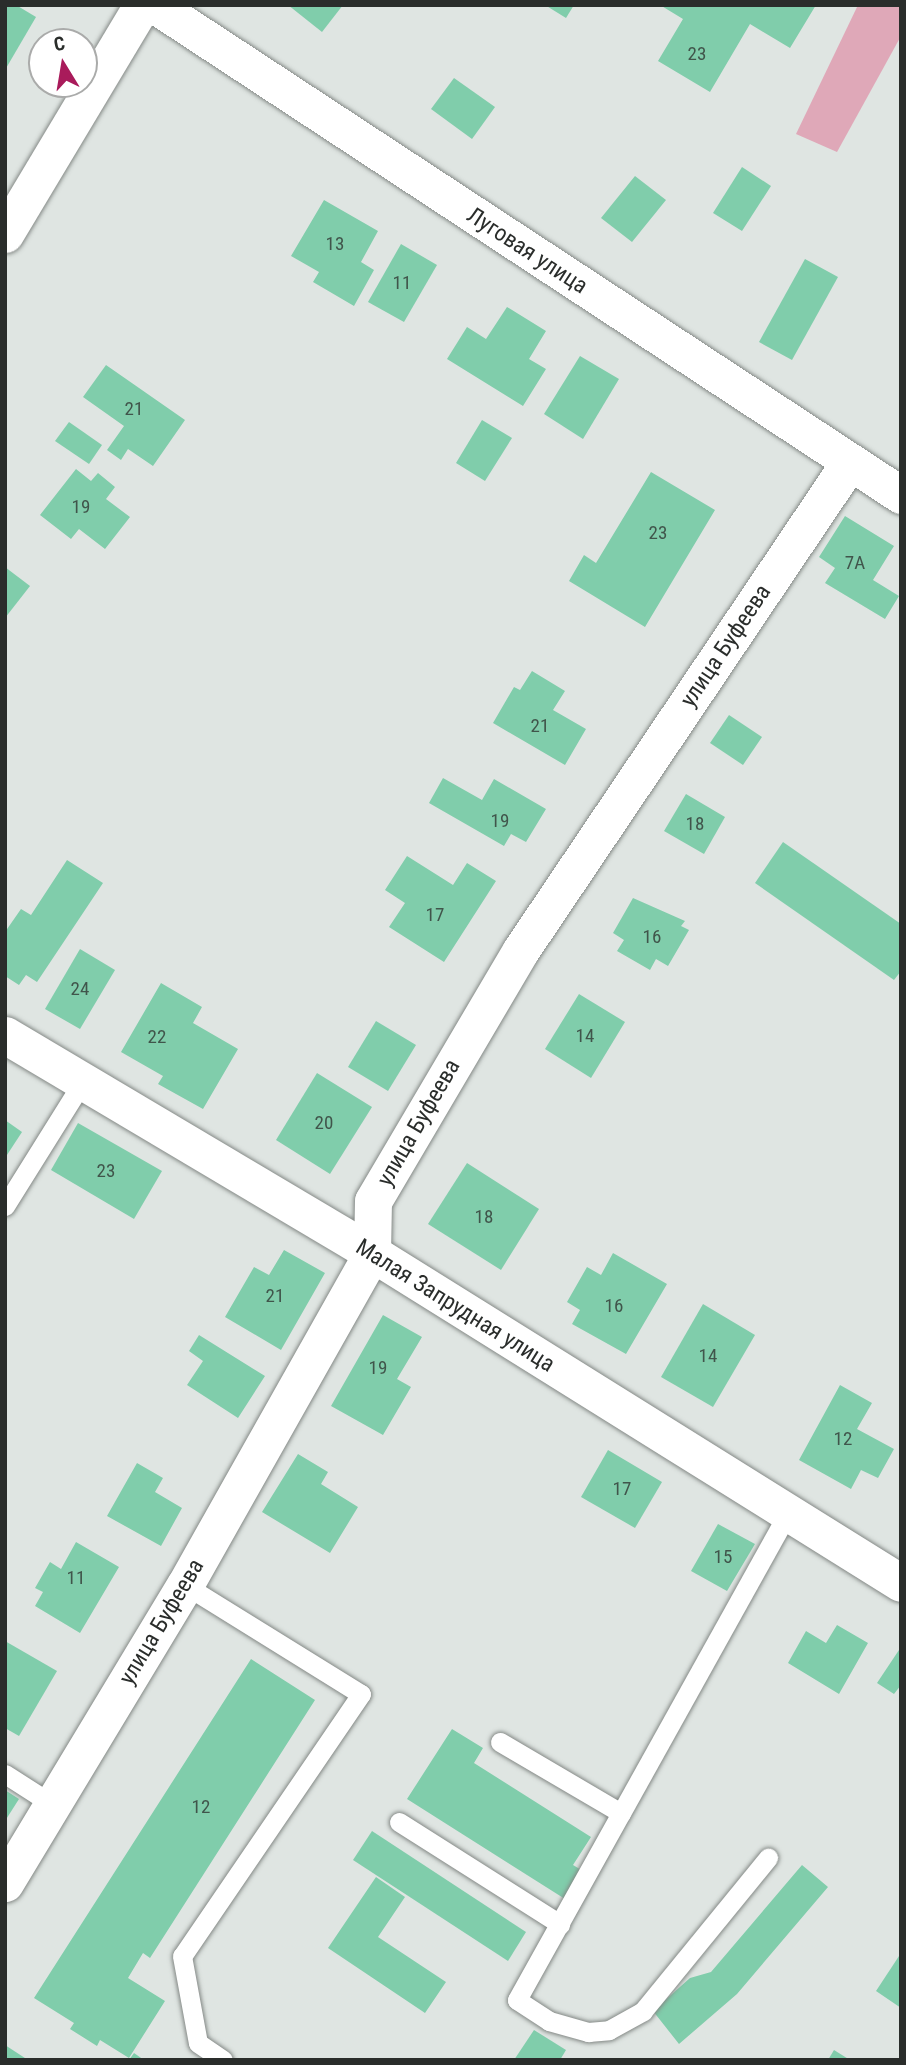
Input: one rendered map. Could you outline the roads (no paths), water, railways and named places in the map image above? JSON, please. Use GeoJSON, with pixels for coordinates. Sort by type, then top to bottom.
{"type":"FeatureCollection","features":[{"type":"Feature","properties":{"kind":"street"},"geometry":{"type":"LineString","coordinates":[[5,234],[142,5]]}},
{"type":"Feature","properties":{"kind":"street","name":"Луговая улица"},"geometry":{"type":"LineString","coordinates":[[155,5],[901,495]]}},
{"type":"Feature","properties":{"kind":"street","name":"улица Буфеева"},"geometry":{"type":"LineString","coordinates":[[5,1883],[185,1585],[372,1253],[373,1201],[520,950],[849,463]]}},
{"type":"Feature","properties":{"kind":"street","name":"Малая Запрудная улица"},"geometry":{"type":"LineString","coordinates":[[5,1035],[372,1253],[787,1515],[901,1583]]}},
{"type":"Feature","properties":{"kind":"lane"},"geometry":{"type":"LineString","coordinates":[[5,1206],[82,1083]]}},
{"type":"Feature","properties":{"kind":"lane"},"geometry":{"type":"LineString","coordinates":[[768,1857],[643,2011],[609,2030],[569,2029],[517,2000],[787,1515]]}},
{"type":"Feature","properties":{"kind":"lane"},"geometry":{"type":"LineString","coordinates":[[185,1585],[361,1694],[182,1956],[198,2043],[223,2060]]}},
{"type":"Feature","properties":{"kind":"lane"},"geometry":{"type":"LineString","coordinates":[[500,1742],[621,1813]]}},
{"type":"Feature","properties":{"kind":"lane"},"geometry":{"type":"LineString","coordinates":[[5,1774],[52,1804]]}},
{"type":"Feature","properties":{"kind":"lane"},"geometry":{"type":"LineString","coordinates":[[399,1822],[560,1924]]}}]}
